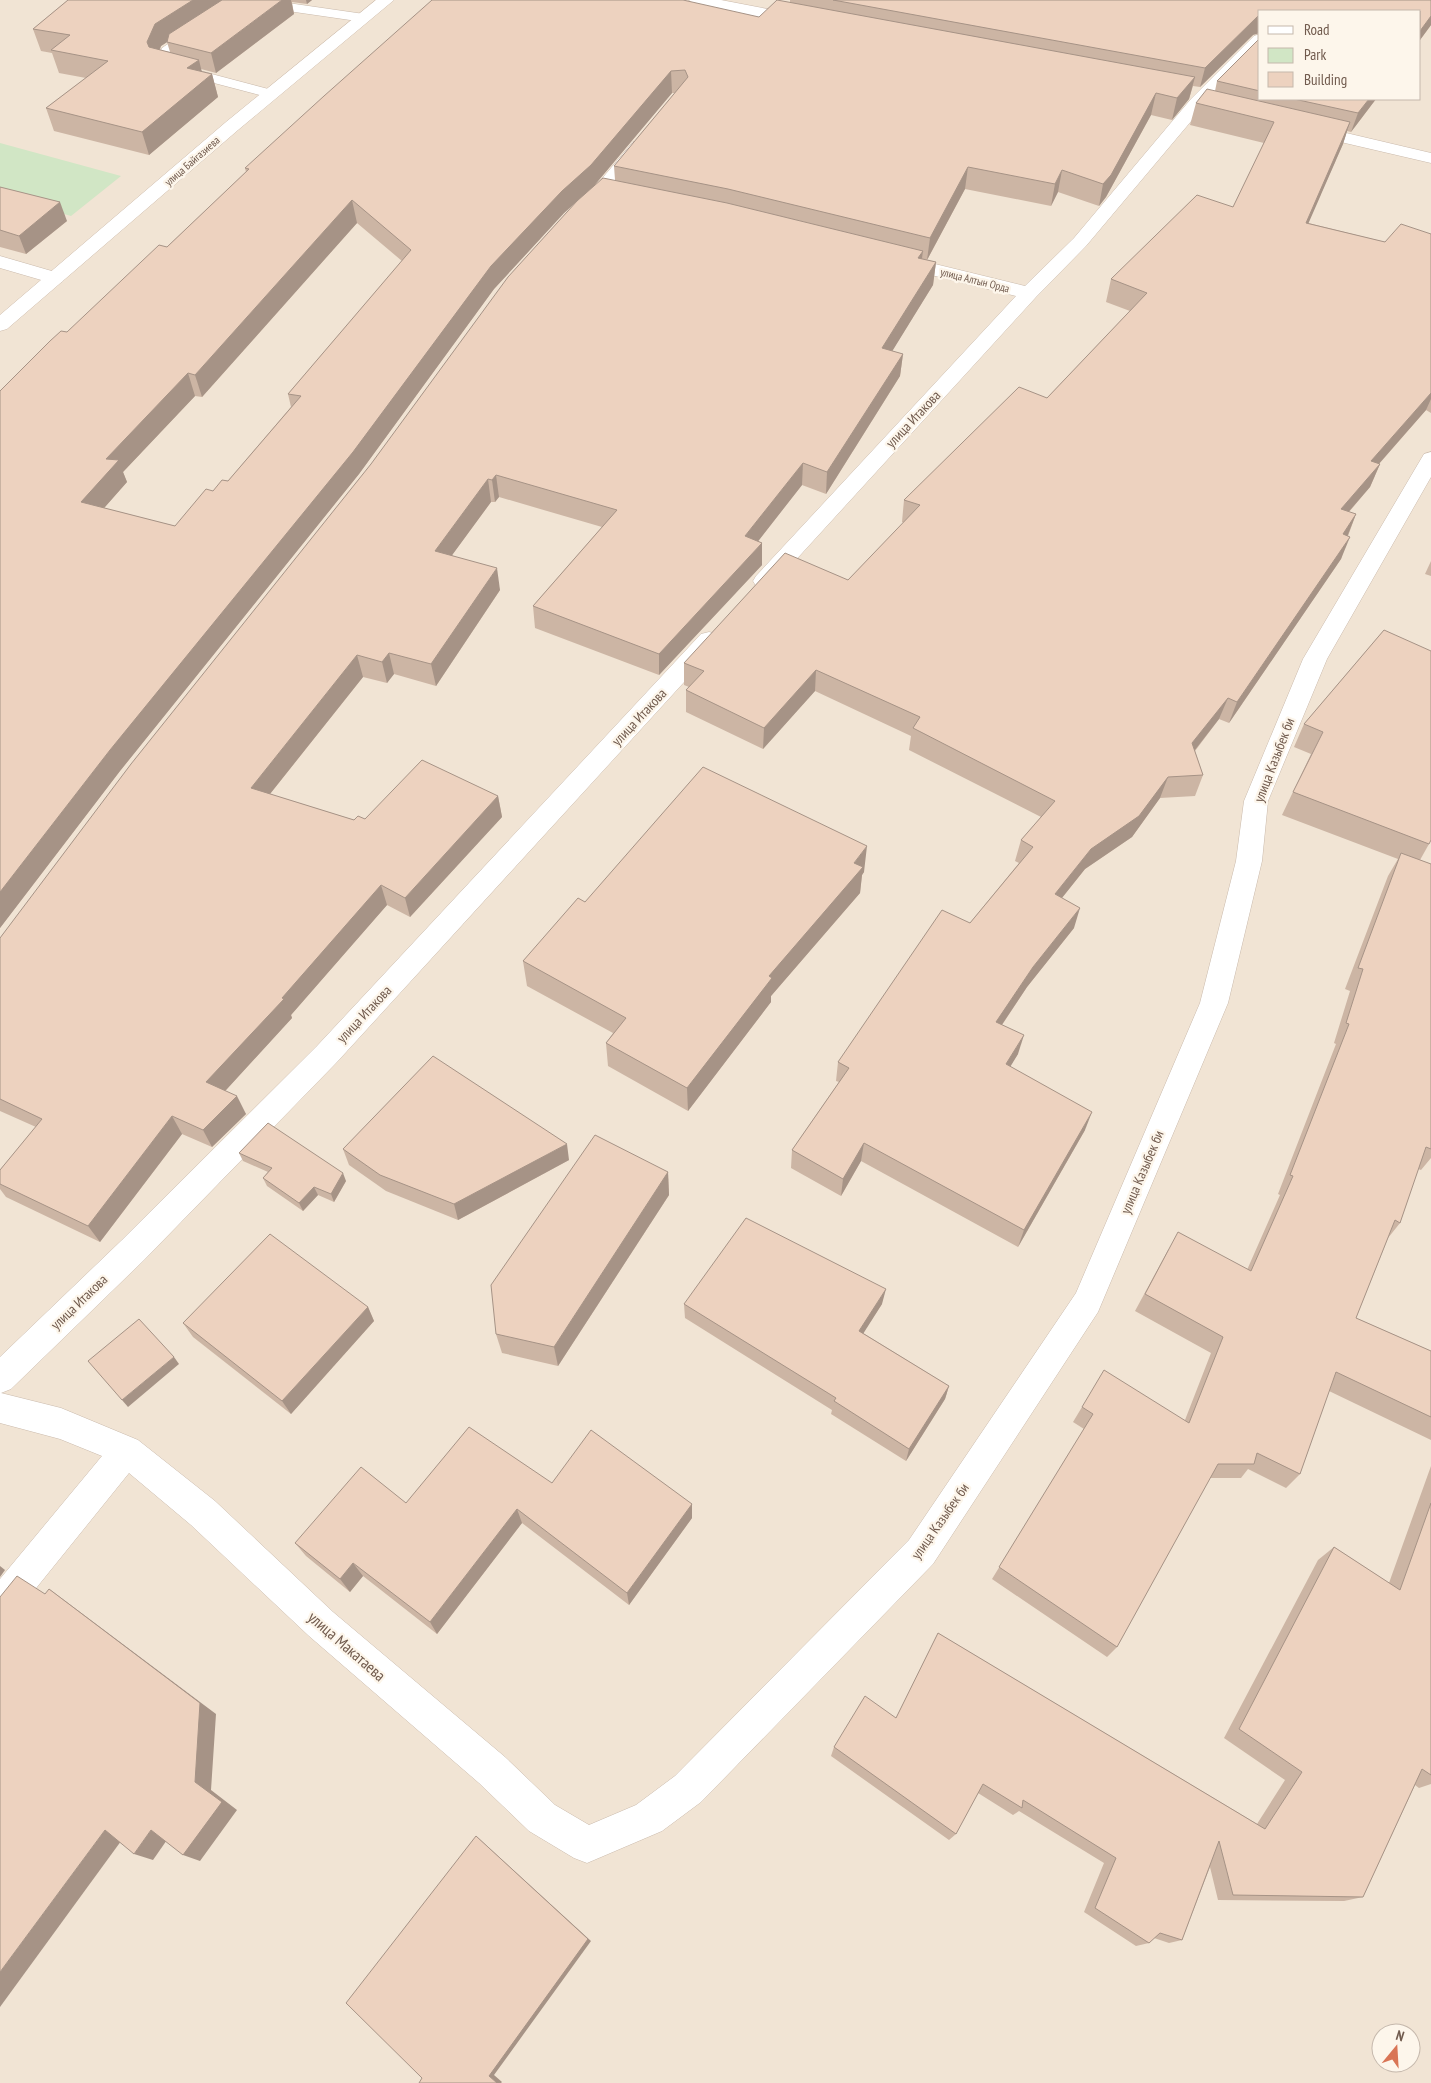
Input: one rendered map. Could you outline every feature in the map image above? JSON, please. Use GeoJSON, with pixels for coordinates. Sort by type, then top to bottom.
{"type":"FeatureCollection","features":[{"type":"Feature","properties":{"kind":"street","name":"улица Байгазиева"},"geometry":{"type":"LineString","coordinates":[[0,325],[271,94],[386,0]]}},
{"type":"Feature","properties":{"kind":"street"},"geometry":{"type":"LineString","coordinates":[[697,0],[814,23]]}},
{"type":"Feature","properties":{"kind":"street","name":"улица Итакова"},"geometry":{"type":"LineString","coordinates":[[747,599],[1028,293],[1080,242],[1201,99],[1258,41]]}},
{"type":"Feature","properties":{"kind":"street"},"geometry":{"type":"LineString","coordinates":[[1290,125],[1431,158]]}},
{"type":"Feature","properties":{"kind":"street"},"geometry":{"type":"LineString","coordinates":[[571,218],[610,194],[649,134]]}},
{"type":"Feature","properties":{"kind":"street","name":"улица Алтын Орда"},"geometry":{"type":"LineString","coordinates":[[878,255],[1028,293]]}},
{"type":"Feature","properties":{"kind":"street"},"geometry":{"type":"LineString","coordinates":[[0,262],[55,278]]}},
{"type":"Feature","properties":{"kind":"street","name":"улица Казыбек би"},"geometry":{"type":"LineString","coordinates":[[688,1790],[921,1552],[1087,1302],[1214,1003],[1249,861],[1256,801],[1315,659],[1431,459]]}},
{"type":"Feature","properties":{"kind":"street","name":"улица Итакова"},"geometry":{"type":"LineString","coordinates":[[0,1378],[133,1250],[327,1054],[727,621]]}},
{"type":"Feature","properties":{"kind":"street","name":"улица Макатаева"},"geometry":{"type":"LineString","coordinates":[[0,1408],[61,1424],[127,1451],[203,1513],[321,1624],[492,1770],[542,1818],[587,1845],[649,1818],[688,1790]]}},
{"type":"Feature","properties":{"kind":"street"},"geometry":{"type":"LineString","coordinates":[[0,1606],[127,1451]]}},
{"type":"Feature","properties":{"kind":"lane"},"geometry":{"type":"LineString","coordinates":[[248,8],[281,6],[364,18]]}},
{"type":"Feature","properties":{"kind":"lane"},"geometry":{"type":"LineString","coordinates":[[207,25],[166,51],[162,65],[271,94]]}},
{"type":"Feature","properties":{"kind":"shaded area"},"geometry":{"type":"Polygon","coordinates":[[[0,0],[1431,0],[1431,2083],[0,2083],[0,0]]]}},
{"type":"Feature","properties":{"kind":"green space"},"geometry":{"type":"Polygon","coordinates":[[[0,143],[121,176],[71,216],[12,199],[0,208],[0,143]]]}},
{"type":"Feature","properties":{"kind":"building"},"geometry":{"type":"Polygon","coordinates":[[[68,0],[193,0],[155,24],[147,42],[149,47],[199,60],[187,68],[212,74],[142,132],[46,108],[108,61],[51,50],[70,35],[33,29],[68,0]]]}},
{"type":"Feature","properties":{"kind":"building"},"geometry":{"type":"Polygon","coordinates":[[[222,0],[282,0],[211,53],[167,42],[169,34],[222,0]]]}},
{"type":"Feature","properties":{"kind":"building"},"geometry":{"type":"Polygon","coordinates":[[[432,0],[683,0],[759,17],[777,0],[1195,77],[1177,98],[1156,93],[1111,175],[1103,184],[1062,170],[1055,184],[968,167],[930,238],[728,189],[614,166],[688,77],[685,70],[671,71],[591,165],[562,191],[491,266],[353,452],[110,750],[0,892],[0,391],[50,341],[61,331],[67,332],[159,245],[167,247],[249,169],[245,168],[432,0]],[[352,200],[195,375],[188,373],[106,459],[119,460],[81,502],[175,526],[206,489],[213,491],[222,480],[228,481],[301,396],[288,394],[411,250],[352,200]]]}},
{"type":"Feature","properties":{"kind":"building"},"geometry":{"type":"Polygon","coordinates":[[[833,0],[1431,0],[1431,16],[1421,30],[1421,10],[1258,10],[1258,16],[1205,68],[833,0]]]}},
{"type":"Feature","properties":{"kind":"building"},"geometry":{"type":"Polygon","coordinates":[[[1258,40],[1258,91],[1217,81],[1258,40]]]}},
{"type":"Feature","properties":{"kind":"building"},"geometry":{"type":"Polygon","coordinates":[[[1207,89],[1350,122],[1306,223],[1385,242],[1401,224],[1431,234],[1431,393],[1371,461],[1380,464],[1341,509],[1356,514],[1343,534],[1350,537],[1237,702],[1228,698],[1192,743],[1203,775],[1168,777],[1139,816],[1091,849],[1055,894],[1080,908],[1033,967],[996,1022],[1024,1035],[1006,1064],[1092,1112],[1024,1230],[864,1143],[843,1179],[792,1150],[849,1068],[838,1062],[942,910],[970,923],[1033,847],[1021,840],[1055,801],[913,728],[920,717],[816,670],[764,728],[686,690],[704,671],[684,663],[785,553],[848,580],[920,505],[904,500],[1019,387],[1047,398],[1147,293],[1111,279],[1197,195],[1233,207],[1274,122],[1196,103],[1207,89]]]}},
{"type":"Feature","properties":{"kind":"building"},"geometry":{"type":"Polygon","coordinates":[[[1299,100],[1368,100],[1358,113],[1299,100]]]}},
{"type":"Feature","properties":{"kind":"building"},"geometry":{"type":"Polygon","coordinates":[[[603,178],[727,203],[923,251],[918,258],[936,262],[882,348],[903,354],[827,472],[803,463],[745,536],[762,543],[659,654],[533,606],[617,510],[496,475],[492,480],[488,479],[435,551],[497,568],[431,664],[389,653],[382,662],[357,655],[251,788],[354,820],[358,816],[365,819],[422,760],[498,796],[405,898],[381,885],[282,998],[284,999],[206,1082],[237,1096],[203,1130],[172,1116],[88,1226],[0,1184],[0,1170],[42,1119],[0,1099],[0,938],[131,764],[371,464],[508,277],[577,201],[603,178]]]}},
{"type":"Feature","properties":{"kind":"building"},"geometry":{"type":"Polygon","coordinates":[[[0,187],[60,202],[19,236],[0,230],[0,187]]]}},
{"type":"Feature","properties":{"kind":"building"},"geometry":{"type":"Polygon","coordinates":[[[1384,630],[1431,651],[1431,840],[1429,844],[1293,792],[1323,732],[1304,724],[1384,630]]]}},
{"type":"Feature","properties":{"kind":"building"},"geometry":{"type":"Polygon","coordinates":[[[703,767],[867,846],[854,863],[863,867],[769,976],[772,978],[687,1088],[606,1043],[626,1018],[523,961],[578,898],[585,902],[703,767]]]}},
{"type":"Feature","properties":{"kind":"building"},"geometry":{"type":"Polygon","coordinates":[[[1401,853],[1431,864],[1431,1149],[1426,1147],[1400,1223],[1395,1220],[1356,1318],[1431,1351],[1431,1417],[1336,1372],[1300,1474],[1257,1453],[1254,1464],[1218,1464],[1117,1647],[999,1567],[1093,1414],[1082,1407],[1104,1370],[1189,1423],[1223,1337],[1145,1294],[1178,1232],[1251,1271],[1293,1176],[1290,1175],[1349,1024],[1346,1023],[1363,969],[1358,968],[1401,853]]]}},
{"type":"Feature","properties":{"kind":"building"},"geometry":{"type":"Polygon","coordinates":[[[433,1056],[567,1144],[454,1204],[380,1175],[343,1149],[433,1056]]]}},
{"type":"Feature","properties":{"kind":"building"},"geometry":{"type":"Polygon","coordinates":[[[268,1123],[343,1173],[331,1194],[314,1187],[299,1203],[263,1178],[272,1168],[239,1153],[268,1123]]]}},
{"type":"Feature","properties":{"kind":"building"},"geometry":{"type":"Polygon","coordinates":[[[595,1135],[668,1172],[554,1347],[496,1334],[491,1285],[595,1135]]]}},
{"type":"Feature","properties":{"kind":"building"},"geometry":{"type":"Polygon","coordinates":[[[746,1218],[886,1289],[859,1331],[949,1386],[909,1449],[834,1401],[836,1398],[684,1304],[746,1218]]]}},
{"type":"Feature","properties":{"kind":"building"},"geometry":{"type":"Polygon","coordinates":[[[270,1234],[368,1307],[282,1401],[183,1323],[270,1234]]]}},
{"type":"Feature","properties":{"kind":"building"},"geometry":{"type":"Polygon","coordinates":[[[139,1319],[174,1357],[122,1400],[88,1361],[139,1319]]]}},
{"type":"Feature","properties":{"kind":"building"},"geometry":{"type":"Polygon","coordinates":[[[469,1427],[552,1483],[591,1430],[692,1504],[627,1593],[517,1509],[430,1622],[353,1563],[340,1579],[295,1543],[361,1467],[406,1503],[469,1427]]]}},
{"type":"Feature","properties":{"kind":"building"},"geometry":{"type":"Polygon","coordinates":[[[1431,1503],[1431,1775],[1422,1769],[1363,1897],[1233,1895],[1219,1841],[1182,1940],[1160,1933],[1149,1943],[1095,1908],[1116,1858],[1023,1800],[1022,1808],[983,1784],[956,1834],[834,1747],[865,1696],[896,1718],[938,1633],[1265,1829],[1302,1772],[1239,1729],[1334,1547],[1400,1590],[1431,1503]]]}},
{"type":"Feature","properties":{"kind":"building"},"geometry":{"type":"Polygon","coordinates":[[[17,1576],[45,1594],[49,1589],[200,1703],[195,1782],[222,1802],[183,1855],[151,1830],[134,1854],[105,1830],[0,1972],[0,1597],[17,1576]]]}},
{"type":"Feature","properties":{"kind":"building"},"geometry":{"type":"Polygon","coordinates":[[[476,1836],[588,1939],[489,2076],[497,2083],[419,2083],[422,2078],[346,2003],[476,1836]]]}}]}
